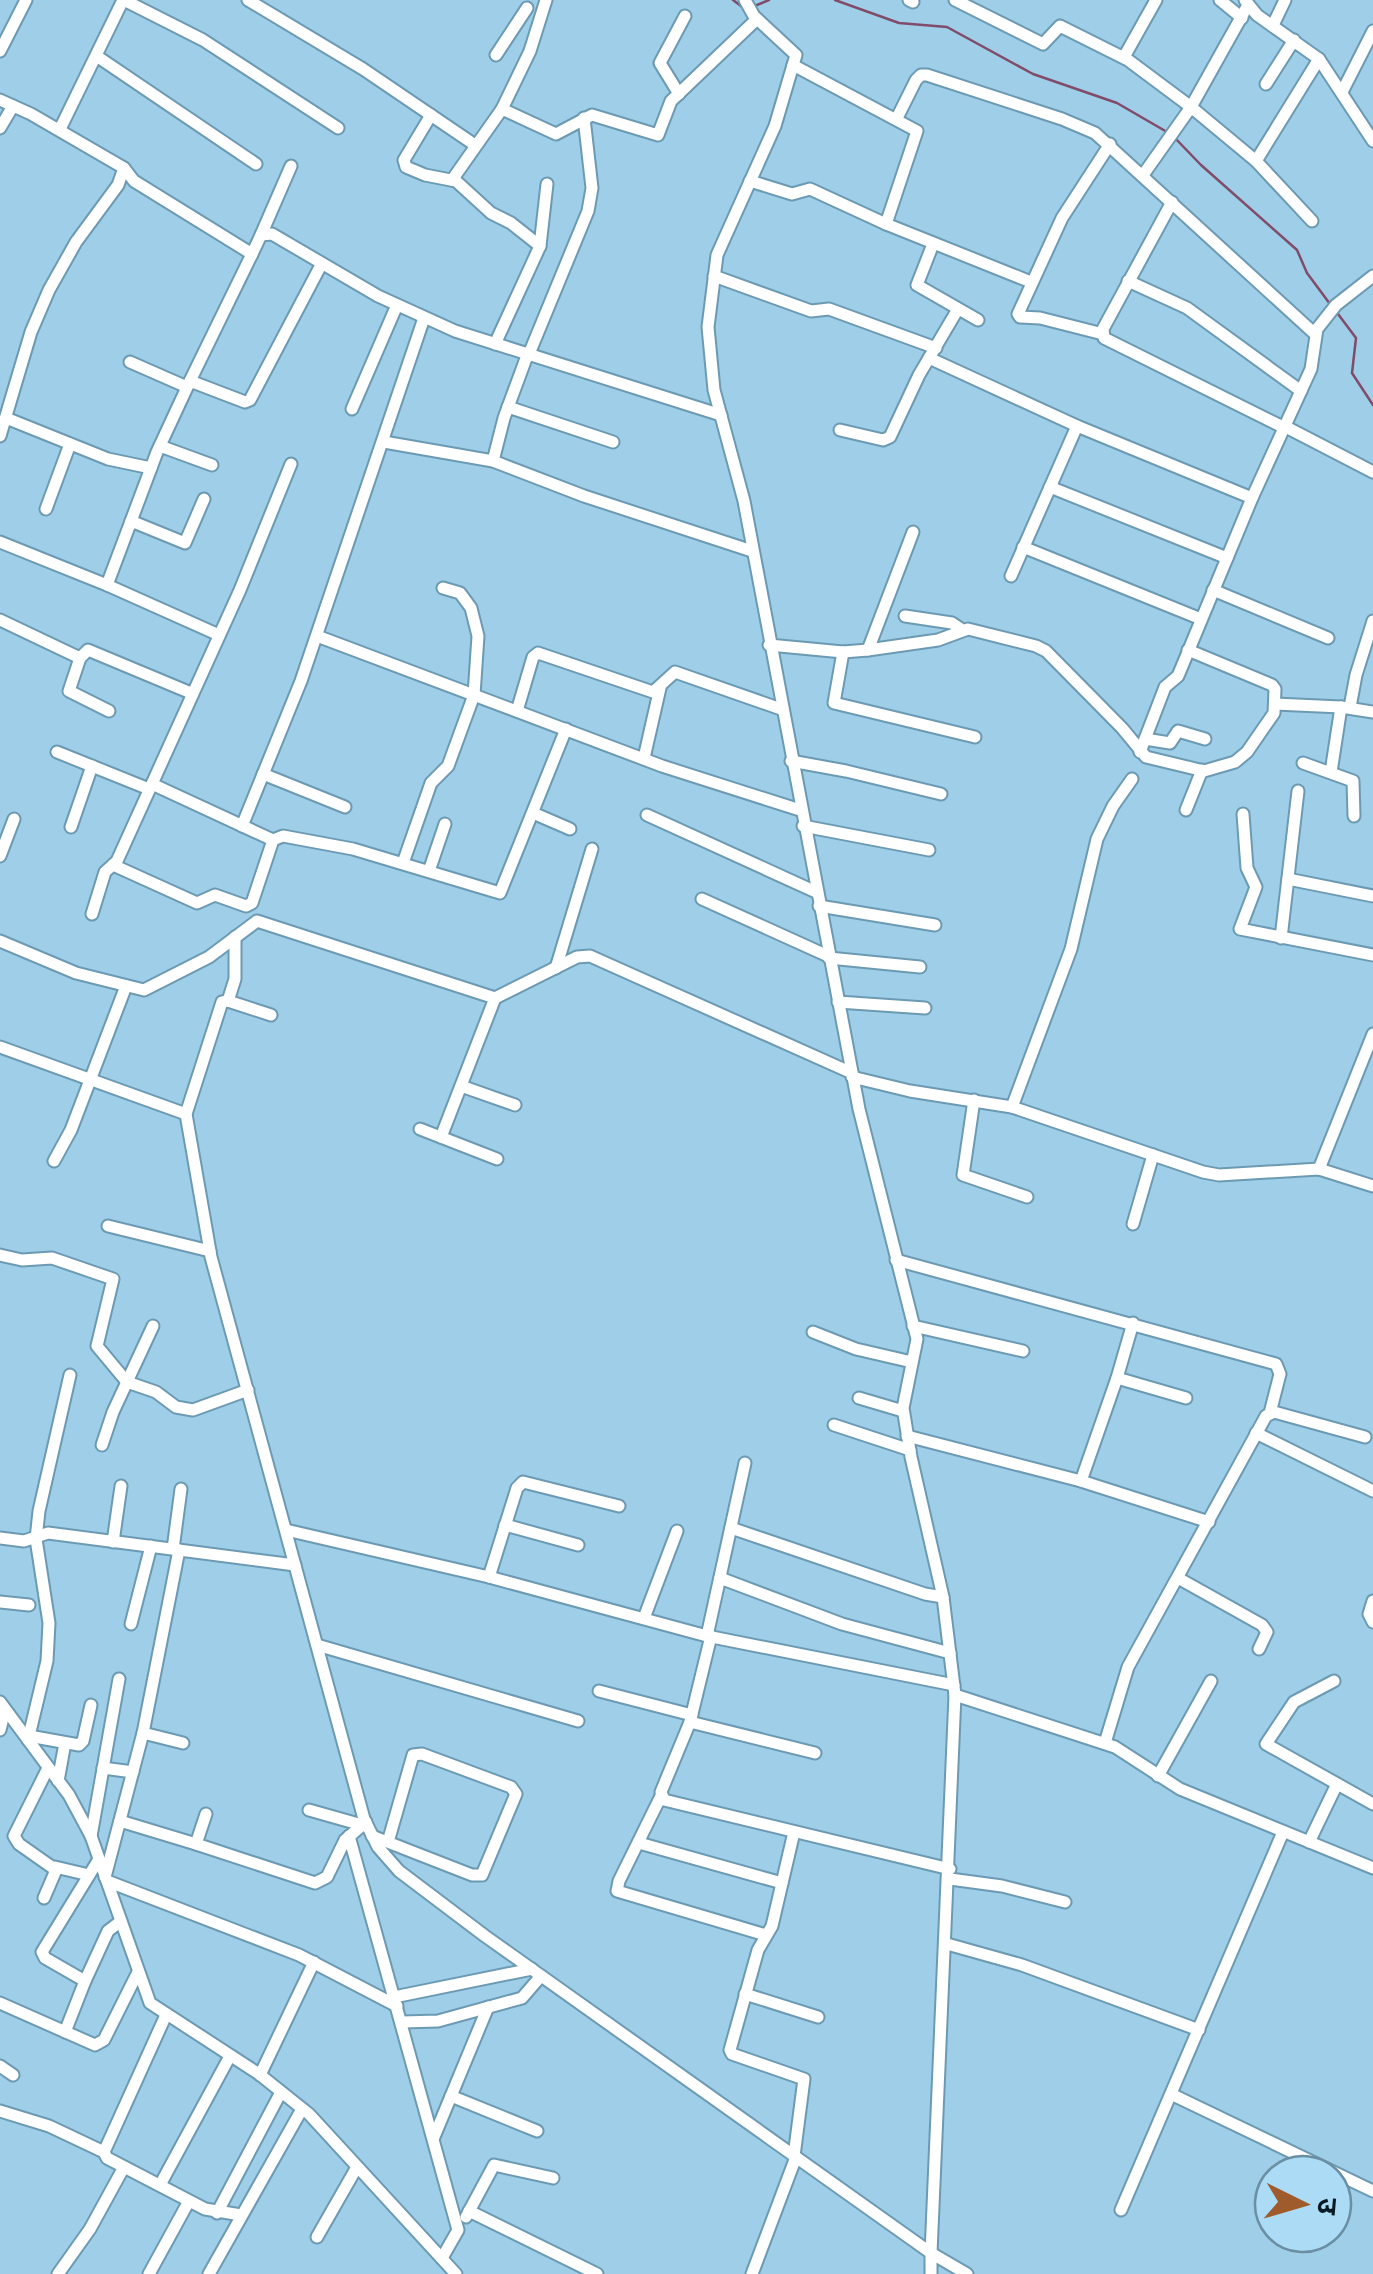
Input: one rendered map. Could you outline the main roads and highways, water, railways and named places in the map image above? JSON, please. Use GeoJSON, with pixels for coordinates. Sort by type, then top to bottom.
{"type":"FeatureCollection","features":[{"type":"Feature","properties":{"kind":"waterway"},"geometry":{"type":"LineString","coordinates":[[733,0],[745,9]]}},
{"type":"Feature","properties":{"kind":"waterway"},"geometry":{"type":"LineString","coordinates":[[752,7],[769,0]]}},
{"type":"Feature","properties":{"kind":"waterway"},"geometry":{"type":"LineString","coordinates":[[835,0],[899,23],[947,27],[1033,74],[1117,103],[1167,132]]}},
{"type":"Feature","properties":{"kind":"waterway"},"geometry":{"type":"LineString","coordinates":[[1173,136],[1297,250],[1307,273],[1330,304]]}},
{"type":"Feature","properties":{"kind":"waterway"},"geometry":{"type":"LineString","coordinates":[[1335,310],[1356,338],[1352,373],[1373,405]]}}]}
